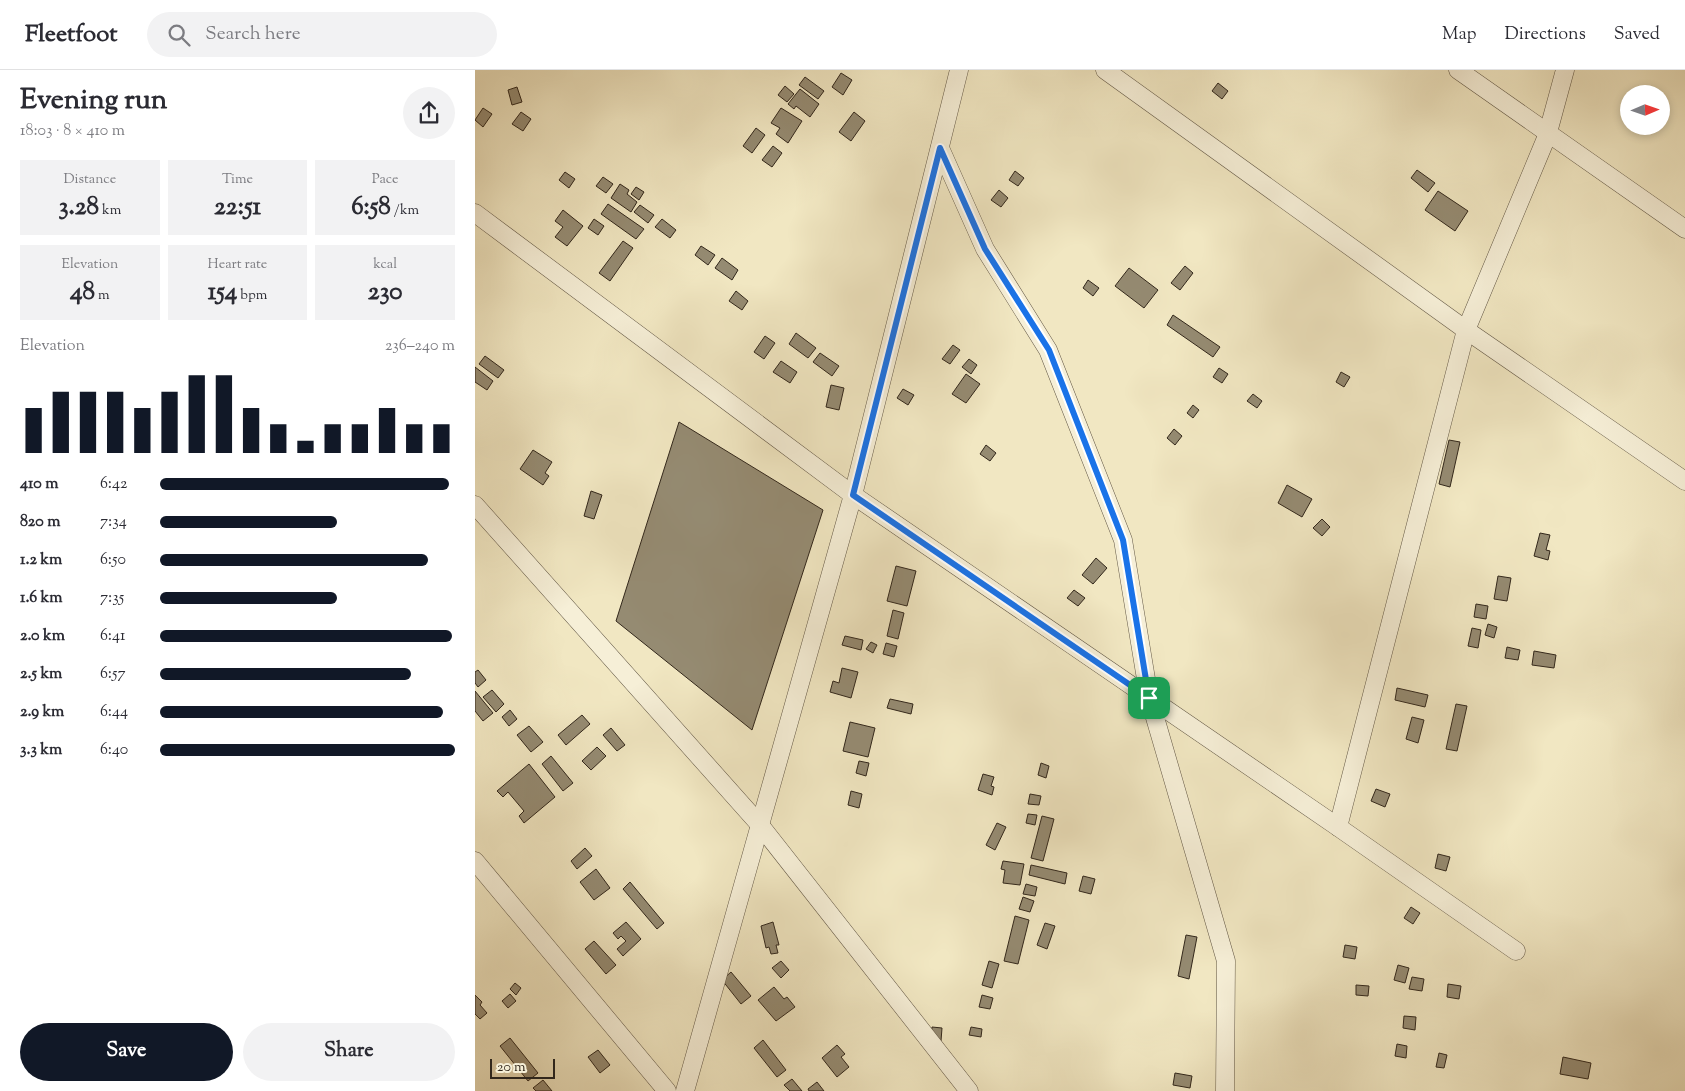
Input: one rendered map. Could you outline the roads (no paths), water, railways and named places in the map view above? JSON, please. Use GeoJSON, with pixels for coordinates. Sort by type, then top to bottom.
{"type":"FeatureCollection","features":[{"type":"Feature","properties":{"kind":"street"},"geometry":{"type":"LineString","coordinates":[[685,1091],[853,495],[959,70]]}},
{"type":"Feature","properties":{"kind":"street"},"geometry":{"type":"LineString","coordinates":[[1105,70],[1466,330],[1685,482]]}},
{"type":"Feature","properties":{"kind":"street"},"geometry":{"type":"LineString","coordinates":[[1458,70],[1685,229]]}},
{"type":"Feature","properties":{"kind":"street"},"geometry":{"type":"LineString","coordinates":[[1338,827],[1466,330],[1548,133],[1565,70]]}},
{"type":"Feature","properties":{"kind":"street"},"geometry":{"type":"LineString","coordinates":[[940,148],[985,249],[1049,350],[1123,540],[1149,698],[1226,961],[1225,1091]]}},
{"type":"Feature","properties":{"kind":"street"},"geometry":{"type":"LineString","coordinates":[[475,213],[853,495],[1516,951]]}},
{"type":"Feature","properties":{"kind":"street"},"geometry":{"type":"LineString","coordinates":[[475,505],[760,825],[969,1091]]}},
{"type":"Feature","properties":{"kind":"street"},"geometry":{"type":"LineString","coordinates":[[475,861],[667,1091]]}}]}
